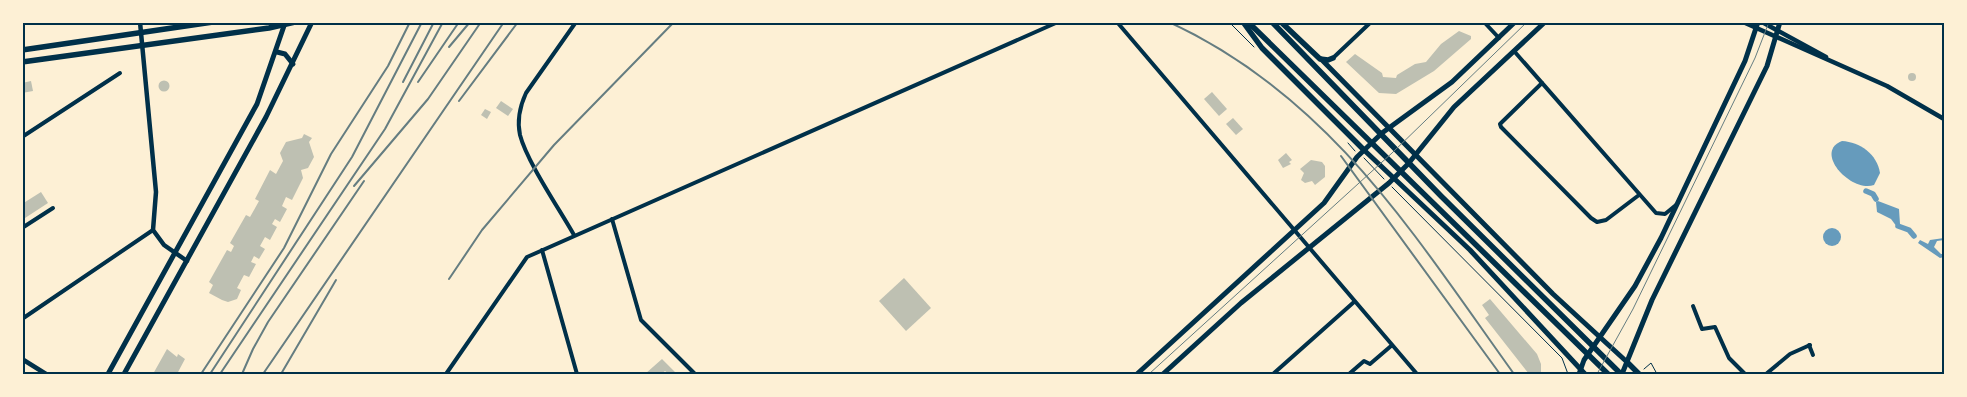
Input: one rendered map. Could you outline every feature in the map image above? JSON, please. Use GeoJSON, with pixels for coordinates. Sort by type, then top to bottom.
{"type":"FeatureCollection","features":[{"type":"Feature","properties":{"kind":"main road"},"geometry":{"type":"LineString","coordinates":[[22,50],[213,22]]}},
{"type":"Feature","properties":{"kind":"main road"},"geometry":{"type":"LineString","coordinates":[[22,62],[142,46],[295,22]]}},
{"type":"Feature","properties":{"kind":"main road"},"geometry":{"type":"LineString","coordinates":[[124,374],[293,64],[312,22]]}},
{"type":"Feature","properties":{"kind":"main road"},"geometry":{"type":"LineString","coordinates":[[1244,22],[1262,48],[1364,150],[1470,250],[1581,373],[1600,336],[1635,286],[1677,204],[1745,61],[1758,22]]}},
{"type":"Feature","properties":{"kind":"main road"},"geometry":{"type":"LineString","coordinates":[[1248,22],[1608,374]]}},
{"type":"Feature","properties":{"kind":"main road"},"geometry":{"type":"LineString","coordinates":[[1272,22],[1441,196],[1621,374],[1652,300],[1767,66],[1780,22]]}},
{"type":"Feature","properties":{"kind":"main road"},"geometry":{"type":"LineString","coordinates":[[1281,22],[1553,294],[1627,362],[1641,372]]}},
{"type":"Feature","properties":{"kind":"main road"},"geometry":{"type":"LineString","coordinates":[[1137,374],[1329,198],[1364,150],[1388,128],[1439,94],[1515,22]]}},
{"type":"Feature","properties":{"kind":"main road"},"geometry":{"type":"LineString","coordinates":[[1163,374],[1241,303],[1395,178],[1450,112],[1545,22]]}},
{"type":"Feature","properties":{"kind":"main road"},"geometry":{"type":"LineString","coordinates":[[108,374],[253,113],[277,52],[285,24]]}},
{"type":"Feature","properties":{"kind":"main road"},"geometry":{"type":"LineString","coordinates":[[277,52],[285,54],[293,64]]}},
{"type":"Feature","properties":{"kind":"main road"},"geometry":{"type":"LineString","coordinates":[[1320,59],[1328,60],[1333,58]]}},
{"type":"Feature","properties":{"kind":"main road"},"geometry":{"type":"LineString","coordinates":[[1333,58],[1331,66],[1333,73]]}},
{"type":"Feature","properties":{"kind":"street"},"geometry":{"type":"LineString","coordinates":[[140,22],[156,192],[153,230],[158,238],[175,254],[187,261]]}},
{"type":"Feature","properties":{"kind":"street"},"geometry":{"type":"LineString","coordinates":[[574,235],[524,146],[519,123],[521,106],[526,93],[576,22]]}},
{"type":"Feature","properties":{"kind":"street"},"geometry":{"type":"LineString","coordinates":[[446,374],[520,264],[527,257],[1058,22]]}},
{"type":"Feature","properties":{"kind":"street"},"geometry":{"type":"LineString","coordinates":[[1117,22],[1391,346],[1417,374]]}},
{"type":"Feature","properties":{"kind":"street"},"geometry":{"type":"LineString","coordinates":[[1333,58],[1371,22]]}},
{"type":"Feature","properties":{"kind":"street"},"geometry":{"type":"LineString","coordinates":[[1484,22],[1499,38]]}},
{"type":"Feature","properties":{"kind":"street"},"geometry":{"type":"LineString","coordinates":[[1743,22],[1909,96],[1944,119]]}},
{"type":"Feature","properties":{"kind":"street"},"geometry":{"type":"LineString","coordinates":[[1762,22],[1817,51],[1829,60]]}},
{"type":"Feature","properties":{"kind":"street"},"geometry":{"type":"LineString","coordinates":[[1514,51],[1639,195],[1660,215],[1669,211],[1677,204]]}},
{"type":"Feature","properties":{"kind":"street"},"geometry":{"type":"LineString","coordinates":[[22,138],[120,73]]}},
{"type":"Feature","properties":{"kind":"street"},"geometry":{"type":"LineString","coordinates":[[1542,83],[1520,102],[1500,124],[1501,127],[1597,222],[1606,220],[1639,195]]}},
{"type":"Feature","properties":{"kind":"street"},"geometry":{"type":"LineString","coordinates":[[22,228],[53,208]]}},
{"type":"Feature","properties":{"kind":"street"},"geometry":{"type":"LineString","coordinates":[[612,219],[641,320],[695,374]]}},
{"type":"Feature","properties":{"kind":"street"},"geometry":{"type":"LineString","coordinates":[[22,319],[153,230]]}},
{"type":"Feature","properties":{"kind":"street"},"geometry":{"type":"LineString","coordinates":[[542,250],[577,374]]}},
{"type":"Feature","properties":{"kind":"street"},"geometry":{"type":"LineString","coordinates":[[1273,374],[1354,302]]}},
{"type":"Feature","properties":{"kind":"street"},"geometry":{"type":"LineString","coordinates":[[1693,306],[1702,329],[1715,326],[1729,358],[1745,374]]}},
{"type":"Feature","properties":{"kind":"street"},"geometry":{"type":"LineString","coordinates":[[1766,374],[1790,354],[1810,345],[1813,355]]}},
{"type":"Feature","properties":{"kind":"street"},"geometry":{"type":"LineString","coordinates":[[1349,374],[1364,361],[1370,364],[1391,346]]}},
{"type":"Feature","properties":{"kind":"street"},"geometry":{"type":"LineString","coordinates":[[22,359],[46,374]]}},
{"type":"Feature","properties":{"kind":"path"},"geometry":{"type":"LineString","coordinates":[[1229,22],[1258,50]]}},
{"type":"Feature","properties":{"kind":"path"},"geometry":{"type":"LineString","coordinates":[[1351,146],[1356,151]]}},
{"type":"Feature","properties":{"kind":"path"},"geometry":{"type":"LineString","coordinates":[[1363,157],[1385,180]]}},
{"type":"Feature","properties":{"kind":"path"},"geometry":{"type":"LineString","coordinates":[[1392,187],[1562,358],[1568,374]]}},
{"type":"Feature","properties":{"kind":"path"},"geometry":{"type":"LineString","coordinates":[[1641,372],[1651,363],[1657,374]]}},
{"type":"Feature","properties":{"kind":"water"},"geometry":{"type":"Polygon","coordinates":[[[1842,141],[1855,144],[1867,150],[1875,160],[1880,173],[1874,185],[1865,186],[1855,183],[1838,170],[1833,162],[1832,154],[1834,146],[1842,141]]]}},
{"type":"Feature","properties":{"kind":"water"},"geometry":{"type":"Polygon","coordinates":[[[1878,201],[1899,209],[1900,224],[1897,227],[1891,219],[1877,212],[1876,202],[1878,201]]]}},
{"type":"Feature","properties":{"kind":"water"},"geometry":{"type":"Polygon","coordinates":[[[1832,228],[1840,233],[1841,237],[1836,245],[1832,246],[1824,241],[1823,237],[1828,229],[1832,228]]]}},
{"type":"Feature","properties":{"kind":"water"},"geometry":{"type":"Polygon","coordinates":[[[1944,238],[1944,240],[1937,241],[1934,247],[1941,254],[1944,254],[1944,257],[1940,258],[1918,243],[1920,240],[1928,244],[1930,240],[1944,238]]]}},
{"type":"Feature","properties":{"kind":"building"},"geometry":{"type":"Polygon","coordinates":[[[1459,31],[1471,36],[1471,39],[1434,71],[1396,94],[1379,93],[1346,62],[1355,54],[1382,73],[1383,77],[1396,78],[1397,75],[1415,64],[1426,62],[1441,44],[1459,31]]]}},
{"type":"Feature","properties":{"kind":"building"},"geometry":{"type":"Polygon","coordinates":[[[1912,73],[1916,77],[1912,81],[1908,77],[1912,73]]]}},
{"type":"Feature","properties":{"kind":"building"},"geometry":{"type":"Polygon","coordinates":[[[164,80],[170,86],[164,92],[158,86],[164,80]]]}},
{"type":"Feature","properties":{"kind":"building"},"geometry":{"type":"Polygon","coordinates":[[[31,81],[33,91],[22,93],[22,83],[31,81]]]}},
{"type":"Feature","properties":{"kind":"building"},"geometry":{"type":"Polygon","coordinates":[[[1212,92],[1227,109],[1219,116],[1204,99],[1212,92]]]}},
{"type":"Feature","properties":{"kind":"building"},"geometry":{"type":"Polygon","coordinates":[[[501,101],[513,109],[508,116],[496,108],[501,101]]]}},
{"type":"Feature","properties":{"kind":"building"},"geometry":{"type":"Polygon","coordinates":[[[485,109],[491,112],[487,119],[481,115],[485,109]]]}},
{"type":"Feature","properties":{"kind":"building"},"geometry":{"type":"Polygon","coordinates":[[[1233,118],[1243,129],[1236,135],[1226,124],[1233,118]]]}},
{"type":"Feature","properties":{"kind":"building"},"geometry":{"type":"Polygon","coordinates":[[[304,134],[312,138],[309,142],[314,157],[308,168],[301,170],[303,178],[292,200],[286,197],[282,206],[287,209],[280,222],[275,219],[272,224],[277,227],[270,240],[265,237],[260,246],[265,249],[259,259],[254,256],[251,262],[256,264],[249,277],[244,275],[237,288],[241,290],[237,299],[228,302],[209,293],[213,285],[209,282],[227,250],[231,252],[234,246],[230,243],[246,215],[250,217],[259,201],[255,199],[270,170],[276,174],[283,161],[280,153],[286,142],[302,138],[304,134]]]}},
{"type":"Feature","properties":{"kind":"building"},"geometry":{"type":"Polygon","coordinates":[[[1286,153],[1292,160],[1289,162],[1291,164],[1283,168],[1278,160],[1286,153]]]}},
{"type":"Feature","properties":{"kind":"building"},"geometry":{"type":"Polygon","coordinates":[[[1311,160],[1322,162],[1325,166],[1325,177],[1315,185],[1312,181],[1305,183],[1301,180],[1304,173],[1300,169],[1311,160]]]}},
{"type":"Feature","properties":{"kind":"building"},"geometry":{"type":"Polygon","coordinates":[[[41,192],[48,203],[22,220],[22,204],[41,192]]]}},
{"type":"Feature","properties":{"kind":"building"},"geometry":{"type":"Polygon","coordinates":[[[904,278],[931,308],[906,331],[879,301],[904,278]]]}},
{"type":"Feature","properties":{"kind":"building"},"geometry":{"type":"Polygon","coordinates":[[[1490,299],[1537,354],[1541,364],[1541,374],[1529,374],[1485,318],[1489,315],[1482,305],[1490,299]]]}},
{"type":"Feature","properties":{"kind":"building"},"geometry":{"type":"Polygon","coordinates":[[[167,349],[177,357],[178,354],[185,359],[177,374],[153,374],[167,349]]]}},
{"type":"Feature","properties":{"kind":"building"},"geometry":{"type":"Polygon","coordinates":[[[662,359],[677,374],[669,374],[665,371],[661,374],[645,374],[662,359]]]}},
{"type":"Feature","properties":{"kind":"waterway"},"geometry":{"type":"LineString","coordinates":[[1866,191],[1873,194],[1876,199]]}},
{"type":"Feature","properties":{"kind":"waterway"},"geometry":{"type":"LineString","coordinates":[[1898,226],[1909,230],[1914,236]]}},
{"type":"Feature","properties":{"kind":"tram line"},"geometry":{"type":"LineString","coordinates":[[1149,374],[1392,153],[1527,22]]}},
{"type":"Feature","properties":{"kind":"tram line"},"geometry":{"type":"LineString","coordinates":[[1597,374],[1633,309],[1755,58],[1769,22]]}},
{"type":"Feature","properties":{"kind":"railway"},"geometry":{"type":"LineString","coordinates":[[201,374],[284,248],[331,154],[388,66],[410,22]]}},
{"type":"Feature","properties":{"kind":"railway"},"geometry":{"type":"LineString","coordinates":[[210,374],[352,157],[422,22]]}},
{"type":"Feature","properties":{"kind":"railway"},"geometry":{"type":"LineString","coordinates":[[403,82],[434,22]]}},
{"type":"Feature","properties":{"kind":"railway"},"geometry":{"type":"LineString","coordinates":[[220,374],[385,129],[443,22]]}},
{"type":"Feature","properties":{"kind":"railway"},"geometry":{"type":"LineString","coordinates":[[418,82],[459,22]]}},
{"type":"Feature","properties":{"kind":"railway"},"geometry":{"type":"LineString","coordinates":[[449,47],[470,22]]}},
{"type":"Feature","properties":{"kind":"railway"},"geometry":{"type":"LineString","coordinates":[[354,186],[428,99],[481,22]]}},
{"type":"Feature","properties":{"kind":"railway"},"geometry":{"type":"LineString","coordinates":[[263,374],[504,22]]}},
{"type":"Feature","properties":{"kind":"railway"},"geometry":{"type":"LineString","coordinates":[[459,101],[518,22]]}},
{"type":"Feature","properties":{"kind":"railway"},"geometry":{"type":"LineString","coordinates":[[449,279],[482,230],[554,145],[674,22]]}},
{"type":"Feature","properties":{"kind":"railway"},"geometry":{"type":"LineString","coordinates":[[1169,22],[1226,53],[1277,89],[1323,130],[1365,174],[1404,221],[1514,374]]}},
{"type":"Feature","properties":{"kind":"railway"},"geometry":{"type":"LineString","coordinates":[[1341,156],[1500,374]]}},
{"type":"Feature","properties":{"kind":"railway"},"geometry":{"type":"LineString","coordinates":[[242,374],[268,322],[364,181]]}},
{"type":"Feature","properties":{"kind":"railway"},"geometry":{"type":"LineString","coordinates":[[281,374],[336,280]]}}]}
